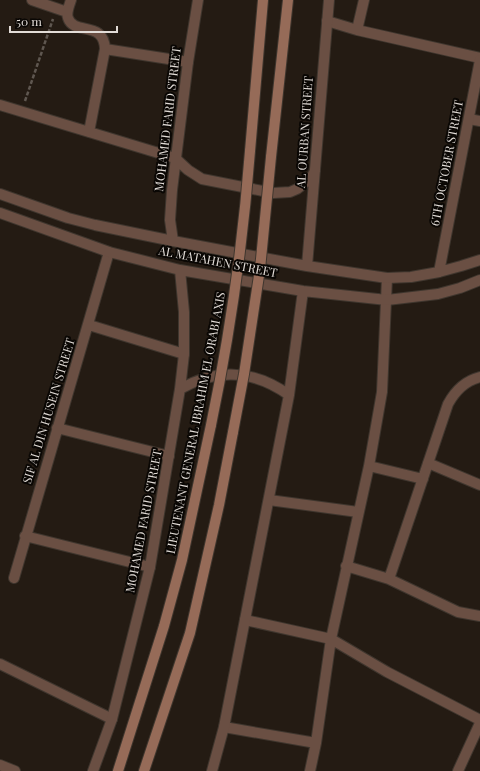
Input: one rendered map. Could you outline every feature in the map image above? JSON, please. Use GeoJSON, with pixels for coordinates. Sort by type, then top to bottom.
{"type":"FeatureCollection","features":[{"type":"Feature","properties":{"kind":"main road","name":"LIEUTENANT GENERAL IBRAHIM EL ORABI AXIS"},"geometry":{"type":"LineString","coordinates":[[118,771],[164,626],[182,560],[211,425],[232,316],[246,206],[263,0]]}},
{"type":"Feature","properties":{"kind":"main road"},"geometry":{"type":"LineString","coordinates":[[144,771],[190,633],[219,505],[244,374],[260,269],[288,0]]}},
{"type":"Feature","properties":{"kind":"street"},"geometry":{"type":"LineString","coordinates":[[32,0],[67,12]]}},
{"type":"Feature","properties":{"kind":"street"},"geometry":{"type":"LineString","coordinates":[[71,0],[67,12],[70,22],[94,31],[101,35],[105,42],[105,50],[89,132]]}},
{"type":"Feature","properties":{"kind":"street","name":"MOHAMED FARID STREET"},"geometry":{"type":"LineString","coordinates":[[173,241],[170,220],[175,158],[198,0]]}},
{"type":"Feature","properties":{"kind":"street","name":"AL OURBAN STREET"},"geometry":{"type":"LineString","coordinates":[[307,266],[329,0]]}},
{"type":"Feature","properties":{"kind":"street"},"geometry":{"type":"LineString","coordinates":[[357,30],[364,0]]}},
{"type":"Feature","properties":{"kind":"street"},"geometry":{"type":"LineString","coordinates":[[327,21],[357,30],[480,59]]}},
{"type":"Feature","properties":{"kind":"street"},"geometry":{"type":"LineString","coordinates":[[105,50],[188,62]]}},
{"type":"Feature","properties":{"kind":"street","name":"6TH OCTOBER STREET"},"geometry":{"type":"LineString","coordinates":[[439,272],[480,59]]}},
{"type":"Feature","properties":{"kind":"street"},"geometry":{"type":"LineString","coordinates":[[0,105],[175,158],[188,170],[202,179],[282,194],[297,189],[311,178],[315,171]]}},
{"type":"Feature","properties":{"kind":"street"},"geometry":{"type":"LineString","coordinates":[[468,119],[480,121]]}},
{"type":"Feature","properties":{"kind":"street","name":"AL MATAHEN STREET"},"geometry":{"type":"LineString","coordinates":[[0,194],[68,218],[173,241],[307,266],[387,278],[439,272],[480,260]]}},
{"type":"Feature","properties":{"kind":"street","name":"AL MATAHEN STREET"},"geometry":{"type":"LineString","coordinates":[[0,213],[109,252],[180,270],[303,291],[387,300],[438,294],[460,288],[480,280]]}},
{"type":"Feature","properties":{"kind":"street","name":"SIF AL DIN HUSEIN STREET"},"geometry":{"type":"LineString","coordinates":[[14,578],[57,428],[89,325],[109,252]]}},
{"type":"Feature","properties":{"kind":"street","name":"MOHAMED FARID STREET"},"geometry":{"type":"LineString","coordinates":[[93,771],[112,719],[150,567],[180,390],[184,354],[184,312],[180,270]]}},
{"type":"Feature","properties":{"kind":"street"},"geometry":{"type":"LineString","coordinates":[[310,771],[316,743],[331,639],[369,466],[382,392],[387,278]]}},
{"type":"Feature","properties":{"kind":"street"},"geometry":{"type":"LineString","coordinates":[[212,771],[224,728],[289,395],[303,291]]}},
{"type":"Feature","properties":{"kind":"street"},"geometry":{"type":"LineString","coordinates":[[89,325],[184,354]]}},
{"type":"Feature","properties":{"kind":"street"},"geometry":{"type":"LineString","coordinates":[[180,390],[190,384],[206,378],[224,374],[235,374],[270,383],[289,395]]}},
{"type":"Feature","properties":{"kind":"street"},"geometry":{"type":"LineString","coordinates":[[389,579],[448,404],[454,393],[463,385],[480,377]]}},
{"type":"Feature","properties":{"kind":"street"},"geometry":{"type":"LineString","coordinates":[[57,428],[169,456]]}},
{"type":"Feature","properties":{"kind":"street"},"geometry":{"type":"LineString","coordinates":[[428,463],[480,485]]}},
{"type":"Feature","properties":{"kind":"street"},"geometry":{"type":"LineString","coordinates":[[369,466],[423,479]]}},
{"type":"Feature","properties":{"kind":"street"},"geometry":{"type":"LineString","coordinates":[[269,500],[358,512]]}},
{"type":"Feature","properties":{"kind":"street"},"geometry":{"type":"LineString","coordinates":[[25,536],[150,567]]}},
{"type":"Feature","properties":{"kind":"street"},"geometry":{"type":"LineString","coordinates":[[346,566],[389,579],[458,612],[479,613]]}},
{"type":"Feature","properties":{"kind":"street"},"geometry":{"type":"LineString","coordinates":[[246,620],[331,639],[387,672],[480,722],[458,771]]}},
{"type":"Feature","properties":{"kind":"street"},"geometry":{"type":"LineString","coordinates":[[0,665],[112,719]]}},
{"type":"Feature","properties":{"kind":"street"},"geometry":{"type":"LineString","coordinates":[[224,728],[316,743]]}},
{"type":"Feature","properties":{"kind":"street"},"geometry":{"type":"LineString","coordinates":[[0,765],[15,771]]}},
{"type":"Feature","properties":{"kind":"path"},"geometry":{"type":"LineString","coordinates":[[22,111],[57,9]]}}]}
